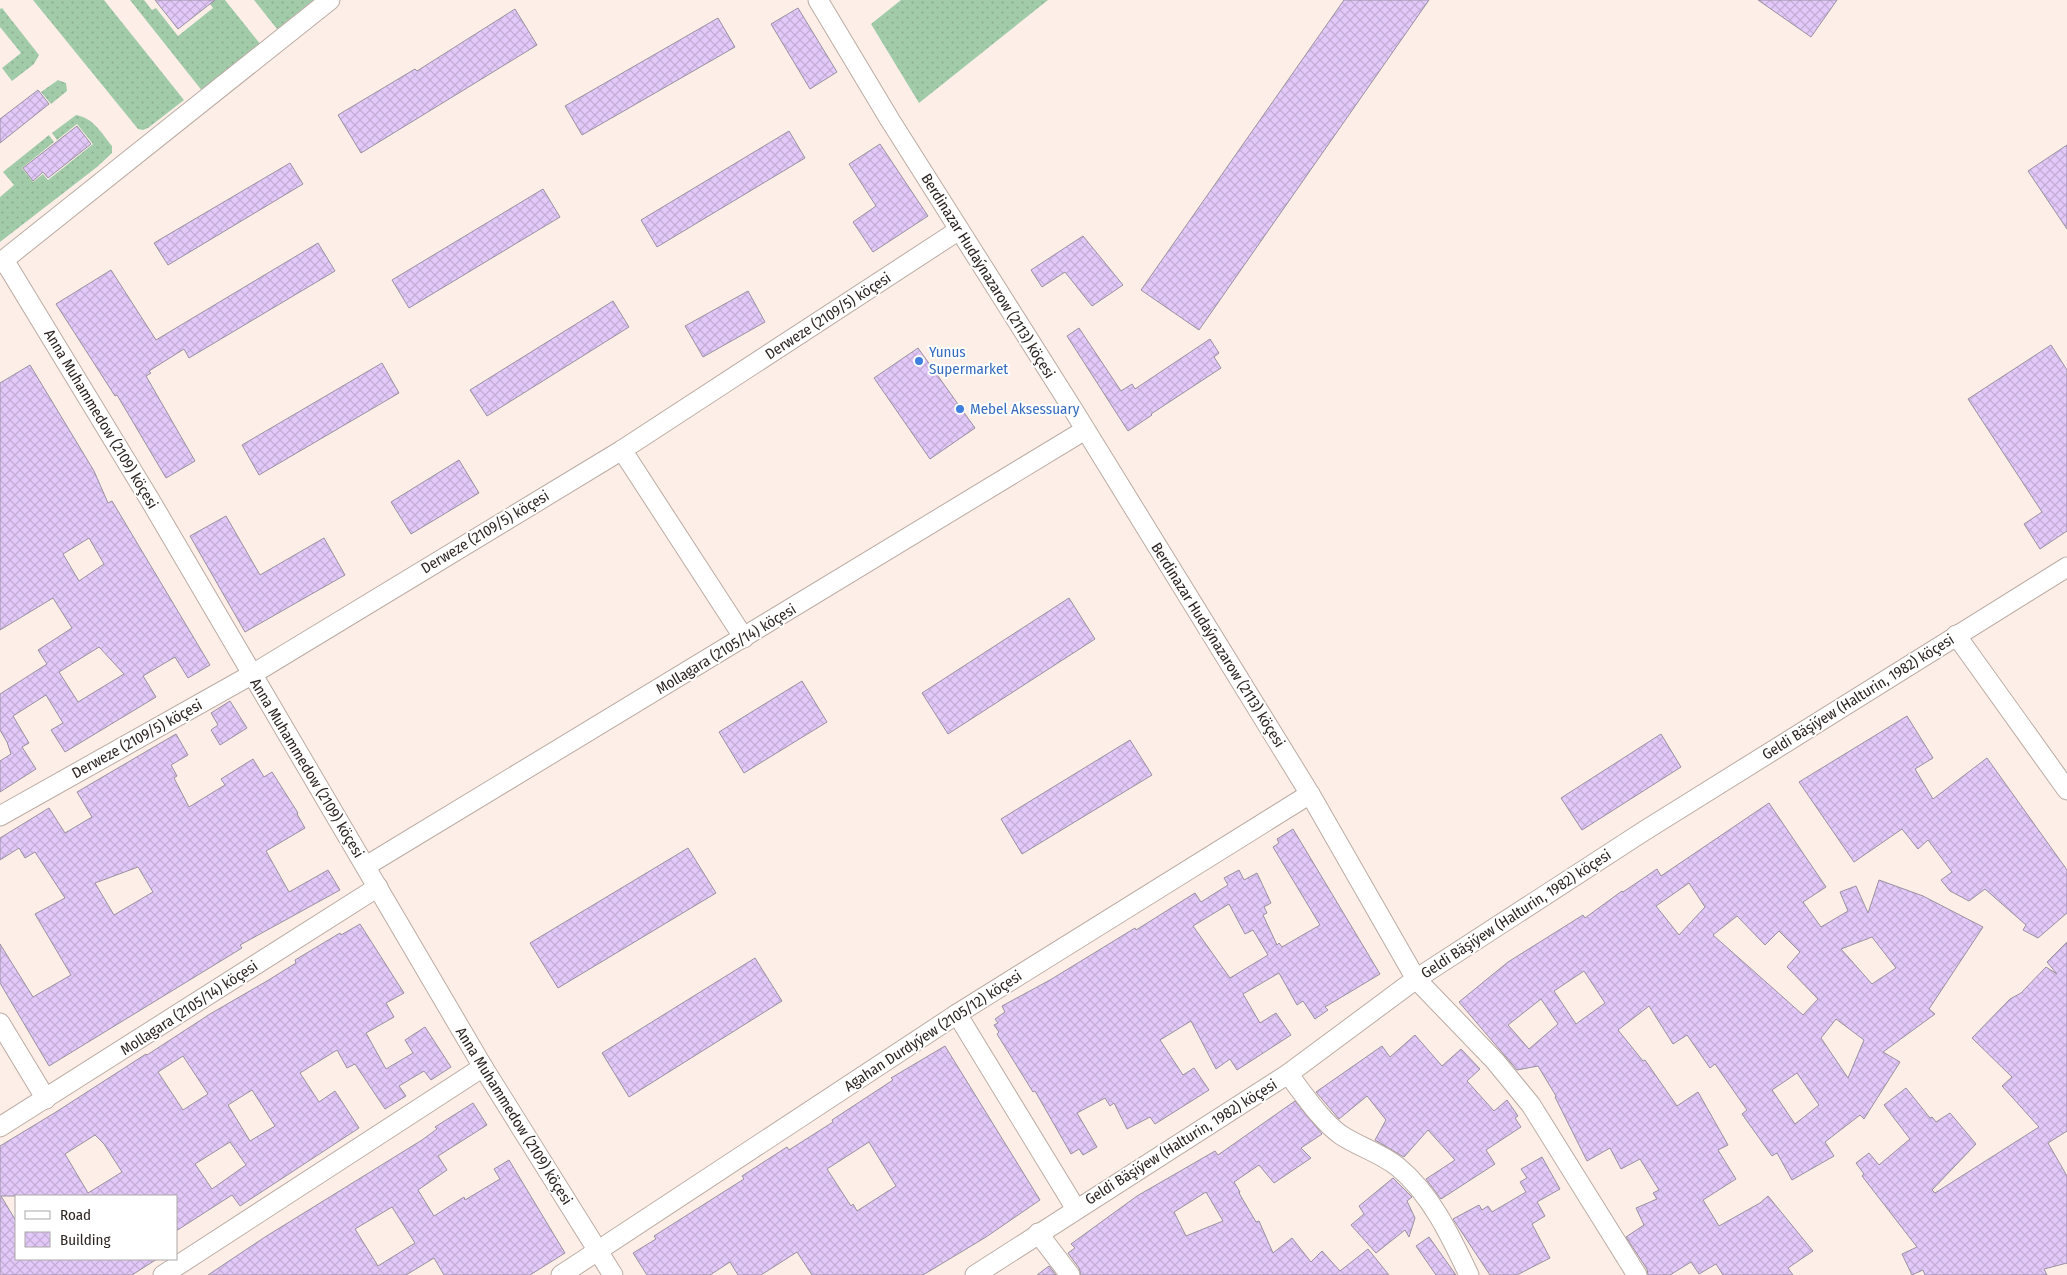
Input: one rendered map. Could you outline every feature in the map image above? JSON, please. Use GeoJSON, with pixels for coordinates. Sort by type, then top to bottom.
{"type":"FeatureCollection","features":[{"type":"Feature","properties":{"kind":"street"},"geometry":{"type":"LineString","coordinates":[[2,261],[330,0]]}},
{"type":"Feature","properties":{"kind":"street","name":"Berdinazar Hudaýnazarow (2113) köçesi"},"geometry":{"type":"LineString","coordinates":[[818,0],[890,120],[1085,430],[1310,794],[1416,979],[1495,1061],[1531,1105],[1637,1275]]}},
{"type":"Feature","properties":{"kind":"street","name":"Derweze (2109/5) köçesi"},"geometry":{"type":"LineString","coordinates":[[0,816],[251,675],[622,450],[959,230]]}},
{"type":"Feature","properties":{"kind":"street","name":"Anna Muhammedow (2109) köçesi"},"geometry":{"type":"LineString","coordinates":[[2,261],[150,500],[251,675],[366,866],[483,1067],[613,1275]]}},
{"type":"Feature","properties":{"kind":"street","name":"Mollagara (2105/14) köçesi"},"geometry":{"type":"LineString","coordinates":[[366,866],[1085,430]]}},
{"type":"Feature","properties":{"kind":"street"},"geometry":{"type":"LineString","coordinates":[[622,450],[744,638]]}},
{"type":"Feature","properties":{"kind":"street","name":"Geldi Bäşiýew (Halturin, 1982) köçesi"},"geometry":{"type":"LineString","coordinates":[[975,1275],[1288,1074],[1416,979],[1644,831],[2067,567]]}},
{"type":"Feature","properties":{"kind":"street"},"geometry":{"type":"LineString","coordinates":[[1956,635],[2067,790]]}},
{"type":"Feature","properties":{"kind":"street","name":"Agahan Durdyýew (2105/12) köçesi"},"geometry":{"type":"LineString","coordinates":[[561,1275],[956,1014],[1310,794]]}},
{"type":"Feature","properties":{"kind":"street","name":"Mollagara (2105/14) köçesi"},"geometry":{"type":"LineString","coordinates":[[0,1127],[378,887]]}},
{"type":"Feature","properties":{"kind":"street"},"geometry":{"type":"LineString","coordinates":[[956,1014],[1076,1209]]}},
{"type":"Feature","properties":{"kind":"street"},"geometry":{"type":"LineString","coordinates":[[0,1023],[46,1099]]}},
{"type":"Feature","properties":{"kind":"street"},"geometry":{"type":"LineString","coordinates":[[163,1275],[483,1067]]}},
{"type":"Feature","properties":{"kind":"street"},"geometry":{"type":"LineString","coordinates":[[1288,1074],[1309,1102],[1341,1134],[1396,1166],[1415,1183],[1450,1237],[1469,1275]]}},
{"type":"Feature","properties":{"kind":"street"},"geometry":{"type":"LineString","coordinates":[[1038,1233],[1070,1275]]}},
{"type":"Feature","properties":{"kind":"green space"},"geometry":{"type":"Polygon","coordinates":[[[33,0],[104,0],[184,100],[148,128],[138,129],[33,0]]]}},
{"type":"Feature","properties":{"kind":"green space"},"geometry":{"type":"Polygon","coordinates":[[[130,0],[144,0],[152,10],[156,8],[178,36],[213,8],[207,0],[225,0],[261,45],[203,92],[130,0]]]}},
{"type":"Feature","properties":{"kind":"green space"},"geometry":{"type":"Polygon","coordinates":[[[254,0],[314,0],[277,29],[254,0]]]}},
{"type":"Feature","properties":{"kind":"green space"},"geometry":{"type":"Polygon","coordinates":[[[901,0],[1048,0],[919,103],[871,24],[901,0]]]}},
{"type":"Feature","properties":{"kind":"green space"},"geometry":{"type":"Polygon","coordinates":[[[2,8],[39,55],[34,64],[12,81],[2,68],[21,53],[0,27],[0,9],[2,8]]]}},
{"type":"Feature","properties":{"kind":"green space"},"geometry":{"type":"Polygon","coordinates":[[[58,80],[66,83],[67,91],[51,104],[41,92],[58,80]]]}},
{"type":"Feature","properties":{"kind":"green space"},"geometry":{"type":"Polygon","coordinates":[[[76,115],[88,119],[97,127],[112,146],[112,153],[97,167],[0,242],[0,197],[14,185],[3,172],[49,135],[54,142],[22,168],[33,182],[43,174],[48,180],[93,144],[77,124],[57,140],[52,133],[76,115]]]}},
{"type":"Feature","properties":{"kind":"building"},"geometry":{"type":"Polygon","coordinates":[[[155,0],[215,0],[178,29],[155,0]]]}},
{"type":"Feature","properties":{"kind":"building"},"geometry":{"type":"Polygon","coordinates":[[[1344,0],[1429,0],[1199,330],[1141,290],[1344,0]]]}},
{"type":"Feature","properties":{"kind":"building"},"geometry":{"type":"Polygon","coordinates":[[[1758,0],[1837,0],[1811,37],[1758,0]]]}},
{"type":"Feature","properties":{"kind":"building"},"geometry":{"type":"Polygon","coordinates":[[[798,8],[837,72],[810,89],[771,24],[798,8]]]}},
{"type":"Feature","properties":{"kind":"building"},"geometry":{"type":"Polygon","coordinates":[[[515,9],[537,45],[361,153],[338,115],[415,69],[417,71],[515,9]]]}},
{"type":"Feature","properties":{"kind":"building"},"geometry":{"type":"Polygon","coordinates":[[[718,18],[735,47],[582,135],[565,106],[718,18]]]}},
{"type":"Feature","properties":{"kind":"building"},"geometry":{"type":"Polygon","coordinates":[[[38,90],[49,104],[0,143],[0,119],[38,90]]]}},
{"type":"Feature","properties":{"kind":"building"},"geometry":{"type":"Polygon","coordinates":[[[77,126],[91,144],[48,178],[43,172],[33,181],[23,168],[77,126]]]}},
{"type":"Feature","properties":{"kind":"building"},"geometry":{"type":"Polygon","coordinates":[[[789,131],[805,158],[657,247],[641,220],[789,131]]]}},
{"type":"Feature","properties":{"kind":"building"},"geometry":{"type":"Polygon","coordinates":[[[880,144],[928,216],[873,252],[853,222],[876,206],[849,164],[880,144]]]}},
{"type":"Feature","properties":{"kind":"building"},"geometry":{"type":"Polygon","coordinates":[[[2067,145],[2067,229],[2028,171],[2067,145]]]}},
{"type":"Feature","properties":{"kind":"building"},"geometry":{"type":"Polygon","coordinates":[[[290,163],[303,184],[168,265],[154,243],[290,163]]]}},
{"type":"Feature","properties":{"kind":"building"},"geometry":{"type":"Polygon","coordinates":[[[543,189],[560,217],[409,308],[392,280],[543,189]]]}},
{"type":"Feature","properties":{"kind":"building"},"geometry":{"type":"Polygon","coordinates":[[[1083,236],[1123,285],[1092,306],[1065,272],[1042,287],[1031,270],[1083,236]]]}},
{"type":"Feature","properties":{"kind":"building"},"geometry":{"type":"Polygon","coordinates":[[[318,243],[335,271],[189,358],[184,349],[149,371],[151,373],[146,376],[195,461],[166,478],[117,395],[115,396],[56,304],[111,270],[156,340],[318,243]]]}},
{"type":"Feature","properties":{"kind":"building"},"geometry":{"type":"Polygon","coordinates":[[[748,291],[765,322],[703,357],[685,326],[748,291]]]}},
{"type":"Feature","properties":{"kind":"building"},"geometry":{"type":"Polygon","coordinates":[[[613,301],[629,327],[487,416],[470,390],[613,301]]]}},
{"type":"Feature","properties":{"kind":"building"},"geometry":{"type":"Polygon","coordinates":[[[1079,328],[1121,391],[1132,384],[1135,389],[1210,339],[1219,353],[1214,357],[1221,368],[1128,431],[1067,336],[1079,328]]]}},
{"type":"Feature","properties":{"kind":"building"},"geometry":{"type":"Polygon","coordinates":[[[2051,345],[2067,370],[2067,531],[2040,549],[2024,524],[2042,512],[1968,399],[2051,345]]]}},
{"type":"Feature","properties":{"kind":"building"},"geometry":{"type":"Polygon","coordinates":[[[918,348],[975,428],[930,459],[874,378],[918,348]]]}},
{"type":"Feature","properties":{"kind":"building"},"geometry":{"type":"Polygon","coordinates":[[[382,363],[399,393],[259,475],[242,445],[382,363]]]}},
{"type":"Feature","properties":{"kind":"building"},"geometry":{"type":"Polygon","coordinates":[[[30,365],[94,471],[108,503],[112,501],[210,665],[188,678],[175,657],[143,676],[156,697],[65,752],[51,730],[63,723],[46,695],[13,716],[29,743],[22,747],[36,769],[0,792],[0,761],[11,754],[0,730],[0,694],[47,664],[38,650],[72,628],[53,598],[0,630],[0,383],[30,365]],[[89,538],[63,554],[79,581],[104,564],[89,538]],[[99,647],[59,672],[78,702],[124,674],[99,647]]]}},
{"type":"Feature","properties":{"kind":"building"},"geometry":{"type":"Polygon","coordinates":[[[459,460],[479,493],[411,534],[391,502],[459,460]]]}},
{"type":"Feature","properties":{"kind":"building"},"geometry":{"type":"Polygon","coordinates":[[[226,516],[260,575],[324,538],[345,575],[245,632],[190,536],[226,516]]]}},
{"type":"Feature","properties":{"kind":"building"},"geometry":{"type":"Polygon","coordinates":[[[1069,598],[1095,639],[948,734],[922,693],[1069,598]]]}},
{"type":"Feature","properties":{"kind":"building"},"geometry":{"type":"Polygon","coordinates":[[[802,681],[827,722],[744,773],[719,732],[802,681]]]}},
{"type":"Feature","properties":{"kind":"building"},"geometry":{"type":"Polygon","coordinates":[[[230,701],[247,728],[220,745],[211,730],[218,725],[211,713],[230,701]]]}},
{"type":"Feature","properties":{"kind":"building"},"geometry":{"type":"Polygon","coordinates":[[[1907,716],[1933,758],[1915,769],[1933,799],[1987,758],[2067,870],[2067,913],[2038,938],[2023,930],[2026,925],[1985,889],[1969,901],[1950,891],[1941,880],[1952,872],[1928,840],[1918,849],[1902,829],[1854,862],[1799,782],[1907,716]]]}},
{"type":"Feature","properties":{"kind":"building"},"geometry":{"type":"Polygon","coordinates":[[[176,734],[188,755],[171,765],[177,776],[174,778],[189,807],[225,785],[221,779],[253,759],[264,777],[272,772],[298,813],[305,828],[266,851],[289,892],[328,870],[340,890],[240,945],[242,948],[49,1066],[0,983],[0,944],[33,997],[71,975],[35,914],[65,898],[35,852],[25,858],[19,848],[0,860],[0,838],[49,808],[65,833],[92,817],[77,792],[176,734]],[[138,867],[95,883],[114,915],[153,892],[138,867]]]}},
{"type":"Feature","properties":{"kind":"building"},"geometry":{"type":"Polygon","coordinates":[[[1661,734],[1681,767],[1582,830],[1561,798],[1661,734]]]}},
{"type":"Feature","properties":{"kind":"building"},"geometry":{"type":"Polygon","coordinates":[[[1130,740],[1152,775],[1022,854],[1001,819],[1130,740]]]}},
{"type":"Feature","properties":{"kind":"building"},"geometry":{"type":"Polygon","coordinates":[[[1769,803],[1826,887],[1803,902],[1821,927],[1848,911],[1840,892],[1856,886],[1868,913],[1879,880],[1923,896],[1983,927],[1929,1009],[1935,1014],[1883,1052],[1900,1062],[1864,1119],[1860,1115],[1825,1142],[1834,1156],[1792,1180],[1777,1153],[1772,1156],[1742,1114],[1747,1110],[1715,1064],[1710,1068],[1687,1035],[1673,1044],[1649,1006],[1618,1030],[1643,1061],[1645,1060],[1677,1106],[1698,1092],[1728,1145],[1718,1150],[1736,1179],[1703,1200],[1719,1226],[1760,1203],[1768,1196],[1813,1251],[1788,1268],[1793,1275],[1723,1275],[1716,1264],[1699,1274],[1691,1262],[1670,1275],[1648,1275],[1647,1269],[1626,1237],[1644,1225],[1636,1208],[1657,1199],[1653,1193],[1659,1190],[1640,1159],[1621,1169],[1610,1148],[1587,1161],[1556,1096],[1538,1066],[1517,1070],[1459,1002],[1508,962],[1583,915],[1585,918],[1622,891],[1657,869],[1661,876],[1769,803]],[[1689,883],[1656,906],[1679,935],[1705,907],[1689,883]],[[1737,916],[1713,935],[1803,1015],[1818,999],[1787,967],[1800,952],[1779,931],[1765,945],[1737,916]],[[1872,937],[1841,949],[1872,984],[1896,968],[1872,937]],[[1584,971],[1554,991],[1576,1024],[1605,1003],[1584,971]],[[1541,999],[1508,1025],[1529,1049],[1558,1024],[1541,999]],[[1836,1019],[1821,1038],[1848,1078],[1864,1040],[1836,1019]],[[1797,1073],[1772,1090],[1795,1124],[1819,1105],[1797,1073]]]}},
{"type":"Feature","properties":{"kind":"building"},"geometry":{"type":"Polygon","coordinates":[[[1293,829],[1380,974],[1325,1007],[1328,1010],[1315,1019],[1303,1001],[1297,1005],[1279,973],[1243,994],[1260,1023],[1276,1013],[1291,1035],[1237,1070],[1230,1059],[1216,1069],[1191,1021],[1160,1040],[1183,1075],[1194,1068],[1209,1090],[1155,1124],[1150,1117],[1127,1129],[1114,1103],[1110,1106],[1105,1098],[1077,1113],[1097,1147],[1083,1155],[1079,1149],[1071,1154],[1035,1091],[1033,1092],[997,1034],[999,1032],[994,1025],[998,1023],[995,1019],[1005,1012],[1002,1006],[1050,980],[1135,928],[1136,930],[1195,893],[1201,902],[1228,885],[1224,878],[1239,870],[1244,880],[1257,873],[1271,903],[1264,907],[1267,913],[1263,915],[1277,945],[1279,943],[1282,947],[1320,925],[1273,847],[1279,843],[1277,839],[1293,829]],[[1229,904],[1193,926],[1230,978],[1268,955],[1253,930],[1245,934],[1229,904]]]}},
{"type":"Feature","properties":{"kind":"building"},"geometry":{"type":"Polygon","coordinates":[[[688,848],[716,893],[558,988],[530,943],[688,848]]]}},
{"type":"Feature","properties":{"kind":"building"},"geometry":{"type":"Polygon","coordinates":[[[360,924],[404,993],[386,1003],[394,1017],[366,1033],[386,1069],[413,1053],[405,1040],[425,1027],[451,1067],[431,1080],[424,1071],[399,1086],[406,1096],[385,1109],[355,1064],[347,1068],[337,1050],[300,1073],[319,1102],[335,1091],[359,1128],[240,1206],[232,1195],[178,1230],[178,1195],[1,1196],[15,1219],[15,1260],[155,1260],[132,1275],[0,1275],[0,1146],[210,1014],[296,963],[295,960],[340,933],[341,935],[360,924]],[[183,1056],[158,1072],[183,1110],[208,1094],[183,1056]],[[252,1090],[228,1105],[250,1141],[275,1126],[252,1090]],[[95,1135],[65,1154],[88,1193],[122,1172],[104,1144],[95,1135]],[[230,1142],[195,1164],[212,1189],[246,1165],[230,1142]]]}},
{"type":"Feature","properties":{"kind":"building"},"geometry":{"type":"Polygon","coordinates":[[[2067,942],[2067,1131],[2048,1143],[2067,1176],[2067,1263],[2044,1269],[2047,1275],[1925,1275],[1923,1270],[1912,1275],[1902,1254],[1917,1247],[1862,1176],[1864,1174],[1856,1163],[1869,1153],[1879,1165],[1910,1139],[1884,1105],[1906,1088],[1930,1118],[1932,1117],[1936,1122],[1950,1113],[1976,1144],[1932,1190],[1935,1193],[2039,1127],[2002,1086],[2012,1077],[1972,1038],[2010,999],[2021,993],[2046,967],[2057,974],[2047,962],[2067,942]]]}},
{"type":"Feature","properties":{"kind":"building"},"geometry":{"type":"Polygon","coordinates":[[[755,958],[782,1001],[629,1097],[602,1053],[755,958]]]}},
{"type":"Feature","properties":{"kind":"building"},"geometry":{"type":"Polygon","coordinates":[[[1415,1035],[1442,1066],[1461,1049],[1480,1069],[1467,1081],[1494,1111],[1507,1100],[1518,1116],[1515,1118],[1521,1127],[1486,1150],[1495,1164],[1441,1199],[1426,1179],[1455,1160],[1428,1130],[1404,1157],[1375,1140],[1386,1120],[1367,1096],[1339,1119],[1316,1092],[1382,1046],[1390,1057],[1415,1035]]]}},
{"type":"Feature","properties":{"kind":"building"},"geometry":{"type":"Polygon","coordinates":[[[945,1046],[1040,1200],[986,1237],[923,1275],[812,1275],[797,1252],[761,1275],[738,1275],[730,1262],[710,1275],[647,1275],[633,1253],[656,1239],[654,1236],[744,1179],[742,1176],[787,1147],[789,1150],[833,1122],[832,1120],[893,1080],[891,1078],[945,1046]],[[869,1142],[827,1169],[851,1206],[853,1204],[857,1211],[896,1186],[869,1142]]]}},
{"type":"Feature","properties":{"kind":"building"},"geometry":{"type":"Polygon","coordinates":[[[1295,1101],[1322,1134],[1301,1148],[1311,1158],[1274,1183],[1259,1165],[1234,1182],[1239,1193],[1256,1222],[1259,1221],[1273,1253],[1292,1238],[1311,1262],[1322,1251],[1340,1271],[1368,1249],[1389,1275],[1081,1275],[1079,1268],[1068,1253],[1075,1248],[1071,1244],[1137,1196],[1215,1151],[1218,1155],[1295,1101]],[[1206,1192],[1174,1212],[1186,1236],[1223,1221],[1206,1192]]]}},
{"type":"Feature","properties":{"kind":"building"},"geometry":{"type":"Polygon","coordinates":[[[473,1103],[487,1125],[438,1156],[447,1170],[418,1190],[434,1216],[464,1197],[465,1200],[500,1179],[494,1169],[509,1160],[565,1253],[530,1275],[444,1275],[434,1258],[406,1275],[208,1275],[265,1237],[422,1140],[437,1129],[435,1127],[473,1103]],[[392,1207],[355,1229],[378,1266],[415,1243],[392,1207]]]}},
{"type":"Feature","properties":{"kind":"building"},"geometry":{"type":"Polygon","coordinates":[[[1542,1157],[1560,1189],[1537,1202],[1545,1216],[1532,1224],[1550,1258],[1517,1275],[1490,1275],[1453,1219],[1479,1205],[1482,1210],[1488,1206],[1492,1212],[1526,1192],[1520,1182],[1527,1178],[1521,1169],[1542,1157]]]}},
{"type":"Feature","properties":{"kind":"building"},"geometry":{"type":"Polygon","coordinates":[[[1393,1178],[1412,1197],[1407,1201],[1415,1218],[1409,1237],[1405,1230],[1376,1253],[1351,1225],[1364,1214],[1359,1206],[1393,1178]]]}},
{"type":"Feature","properties":{"kind":"building"},"geometry":{"type":"Polygon","coordinates":[[[1429,1237],[1456,1275],[1436,1275],[1416,1246],[1429,1237]]]}},
{"type":"Feature","properties":{"kind":"building"},"geometry":{"type":"Polygon","coordinates":[[[1049,1266],[1056,1275],[1037,1275],[1049,1266]]]}},
{"type":"Feature","properties":{"kind":"place","name":"Yunus Supermarket"},"geometry":{"type":"Point","coordinates":[919,361]}},
{"type":"Feature","properties":{"kind":"place","name":"Mebel Aksessuary"},"geometry":{"type":"Point","coordinates":[960,409]}}]}
